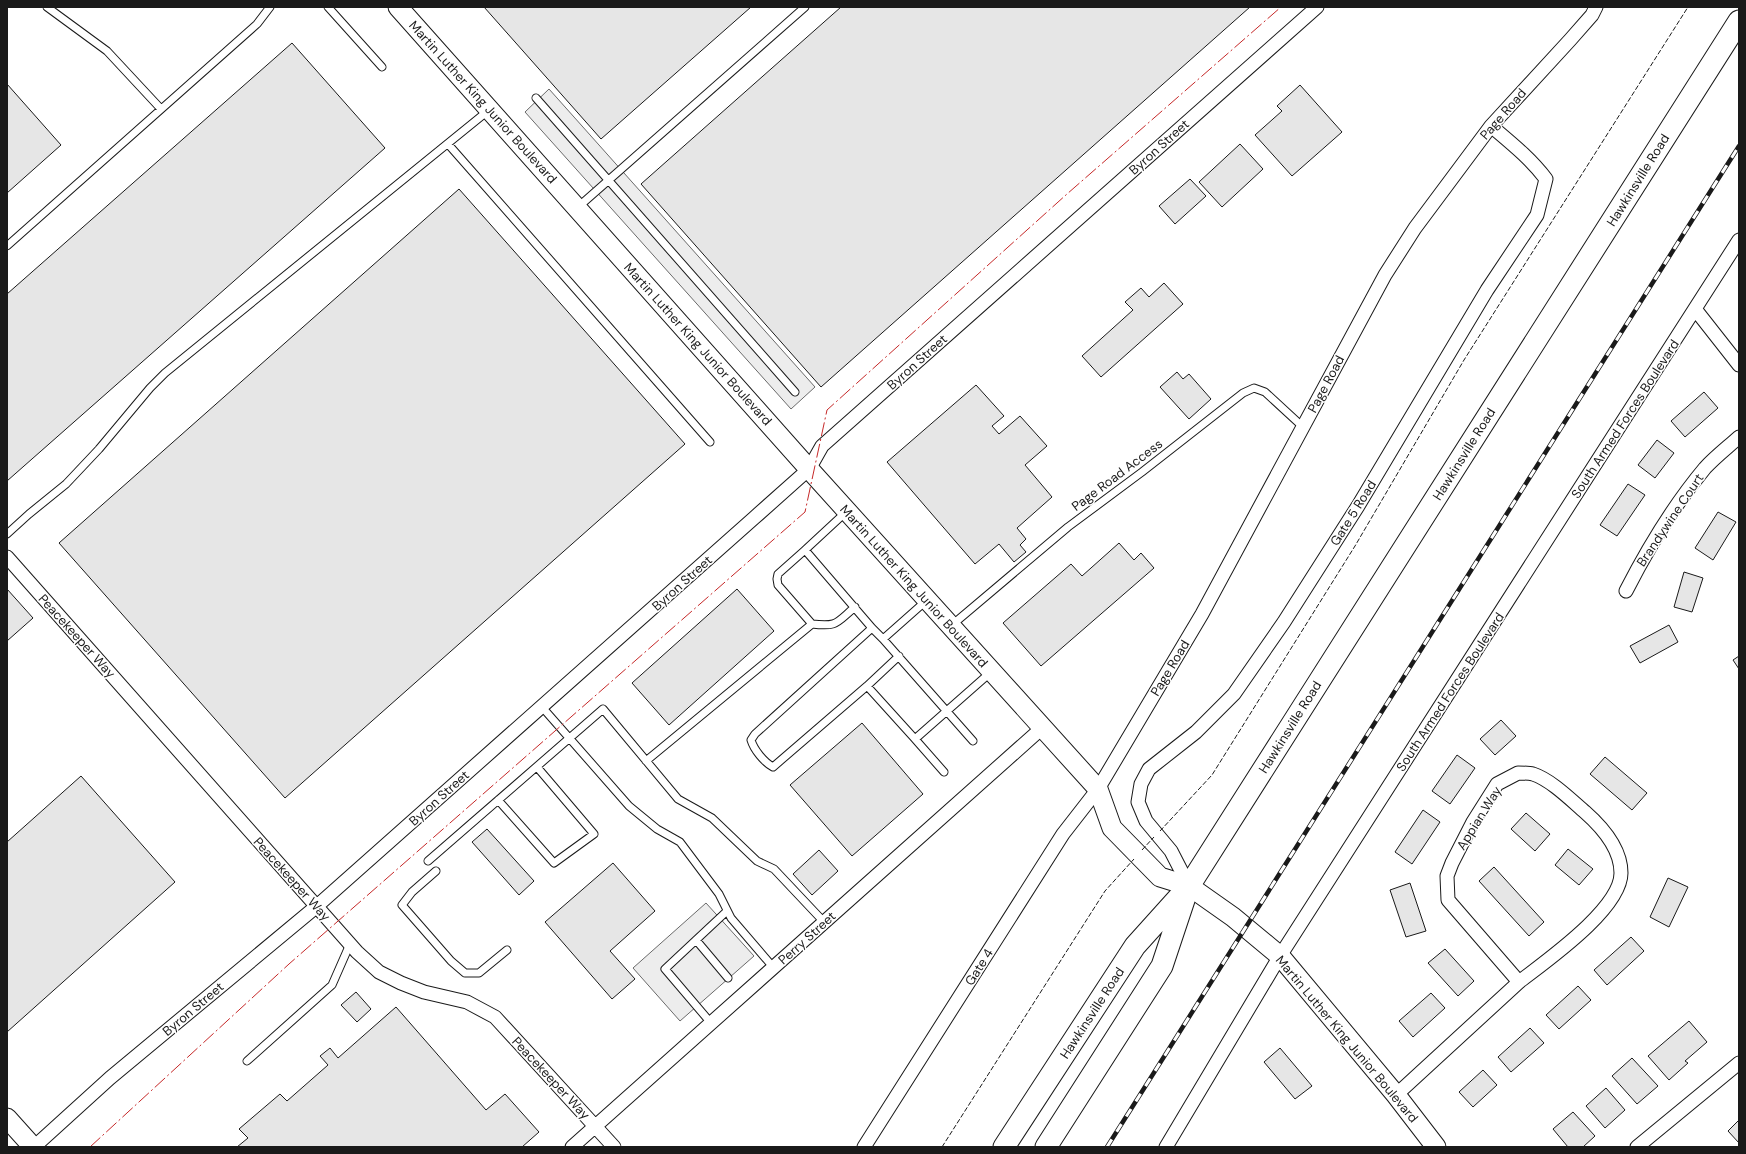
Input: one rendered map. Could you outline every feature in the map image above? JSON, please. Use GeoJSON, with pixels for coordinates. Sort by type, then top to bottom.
{"type":"FeatureCollection","features":[{"type":"Feature","properties":{"kind":"main road","name":"Hawkinsville Road"},"geometry":{"type":"LineString","coordinates":[[1004,1147],[1135,946],[1189,886],[1739,21]]}},
{"type":"Feature","properties":{"kind":"main road","name":"Hawkinsville Road"},"geometry":{"type":"LineString","coordinates":[[1046,1147],[1162,966],[1189,886]]}},
{"type":"Feature","properties":{"kind":"street","name":"Martin Luther King Junior Boulevard"},"geometry":{"type":"LineString","coordinates":[[398,7],[950,627],[1098,789],[1112,828],[1160,877],[1189,886],[1233,917],[1280,956],[1396,1095],[1436,1147]]}},
{"type":"Feature","properties":{"kind":"street","name":"Byron Street"},"geometry":{"type":"LineString","coordinates":[[34,1147],[110,1078],[317,906],[542,707],[809,469],[822,446],[1317,7]]}},
{"type":"Feature","properties":{"kind":"street","name":"Page Road"},"geometry":{"type":"LineString","coordinates":[[1098,789],[1202,614],[1385,275],[1416,228],[1490,126],[1575,35],[1592,15],[1596,7]]}},
{"type":"Feature","properties":{"kind":"street","name":"Gate 5 Road"},"geometry":{"type":"LineString","coordinates":[[1189,886],[1171,851],[1146,821],[1138,802],[1141,784],[1149,769],[1196,732],[1234,694],[1284,622],[1358,506],[1487,290],[1537,215],[1546,179],[1536,165],[1522,151],[1490,126]]}},
{"type":"Feature","properties":{"kind":"street","name":"South Armed Forces Boulevard"},"geometry":{"type":"LineString","coordinates":[[1166,1147],[1280,956],[1739,240]]}},
{"type":"Feature","properties":{"kind":"street"},"geometry":{"type":"LineString","coordinates":[[1695,309],[1739,365]]}},
{"type":"Feature","properties":{"kind":"street","name":"Brandywine Court"},"geometry":{"type":"LineString","coordinates":[[1626,591],[1645,555],[1684,495],[1706,467],[1739,437]]}},
{"type":"Feature","properties":{"kind":"street","name":"Peacekeeper Way"},"geometry":{"type":"LineString","coordinates":[[7,557],[350,944],[379,972],[424,992],[467,1002],[495,1017],[614,1147]]}},
{"type":"Feature","properties":{"kind":"street","name":"Perry Street"},"geometry":{"type":"LineString","coordinates":[[572,1147],[1042,728]]}},
{"type":"Feature","properties":{"kind":"street","name":"Appian Way"},"geometry":{"type":"LineString","coordinates":[[1396,1095],[1519,982],[1554,955],[1595,919],[1614,895],[1621,874],[1617,850],[1591,817],[1560,790],[1533,774],[1518,773],[1497,784],[1473,822],[1447,876],[1448,900],[1519,982]]}},
{"type":"Feature","properties":{"kind":"street","name":"Gate 4"},"geometry":{"type":"LineString","coordinates":[[864,1147],[1063,834],[1098,789]]}},
{"type":"Feature","properties":{"kind":"street"},"geometry":{"type":"LineString","coordinates":[[1637,1147],[1739,1062]]}},
{"type":"Feature","properties":{"kind":"street"},"geometry":{"type":"LineString","coordinates":[[7,1118],[34,1147]]}},
{"type":"Feature","properties":{"kind":"lane"},"geometry":{"type":"LineString","coordinates":[[47,7],[107,51],[161,109]]}},
{"type":"Feature","properties":{"kind":"lane"},"geometry":{"type":"LineString","coordinates":[[7,246],[257,24],[270,7]]}},
{"type":"Feature","properties":{"kind":"lane"},"geometry":{"type":"LineString","coordinates":[[328,7],[382,67]]}},
{"type":"Feature","properties":{"kind":"lane"},"geometry":{"type":"LineString","coordinates":[[577,208],[805,7]]}},
{"type":"Feature","properties":{"kind":"lane"},"geometry":{"type":"LineString","coordinates":[[536,98],[795,392]]}},
{"type":"Feature","properties":{"kind":"lane"},"geometry":{"type":"LineString","coordinates":[[7,534],[66,484],[165,373],[490,110]]}},
{"type":"Feature","properties":{"kind":"lane"},"geometry":{"type":"LineString","coordinates":[[448,144],[710,442]]}},
{"type":"Feature","properties":{"kind":"lane","name":"Page Road Access"},"geometry":{"type":"LineString","coordinates":[[950,627],[1068,527],[1142,472],[1243,393],[1254,388],[1265,392],[1303,427]]}},
{"type":"Feature","properties":{"kind":"lane"},"geometry":{"type":"LineString","coordinates":[[847,511],[778,574],[777,579],[778,585],[812,624],[829,626],[835,624],[855,607]]}},
{"type":"Feature","properties":{"kind":"lane"},"geometry":{"type":"LineString","coordinates":[[805,550],[872,628],[899,656],[973,740]]}},
{"type":"Feature","properties":{"kind":"lane"},"geometry":{"type":"LineString","coordinates":[[883,639],[927,600]]}},
{"type":"Feature","properties":{"kind":"lane"},"geometry":{"type":"LineString","coordinates":[[646,761],[812,624]]}},
{"type":"Feature","properties":{"kind":"lane"},"geometry":{"type":"LineString","coordinates":[[872,628],[755,734],[751,740],[753,746],[769,765],[773,767],[867,686],[899,656]]}},
{"type":"Feature","properties":{"kind":"lane"},"geometry":{"type":"LineString","coordinates":[[915,739],[991,672]]}},
{"type":"Feature","properties":{"kind":"lane"},"geometry":{"type":"LineString","coordinates":[[867,686],[944,772]]}},
{"type":"Feature","properties":{"kind":"lane"},"geometry":{"type":"LineString","coordinates":[[542,707],[629,806],[657,829],[680,842],[719,894],[731,918],[773,967]]}},
{"type":"Feature","properties":{"kind":"lane"},"geometry":{"type":"LineString","coordinates":[[428,861],[603,709],[678,799],[712,818],[757,861],[774,869],[824,922]]}},
{"type":"Feature","properties":{"kind":"lane"},"geometry":{"type":"LineString","coordinates":[[498,800],[554,863],[594,834],[537,767]]}},
{"type":"Feature","properties":{"kind":"lane"},"geometry":{"type":"LineString","coordinates":[[436,871],[412,892],[402,905],[451,961],[465,973],[479,973],[507,950]]}},
{"type":"Feature","properties":{"kind":"lane"},"geometry":{"type":"LineString","coordinates":[[711,1023],[665,969],[727,911]]}},
{"type":"Feature","properties":{"kind":"lane"},"geometry":{"type":"LineString","coordinates":[[696,940],[728,978]]}},
{"type":"Feature","properties":{"kind":"lane"},"geometry":{"type":"LineString","coordinates":[[247,1061],[332,985],[350,944]]}},
{"type":"Feature","properties":{"kind":"shaded area"},"geometry":{"type":"Polygon","coordinates":[[[549,89],[815,387],[791,409],[525,112],[549,89]]]}},
{"type":"Feature","properties":{"kind":"shaded area"},"geometry":{"type":"Polygon","coordinates":[[[706,903],[754,956],[680,1021],[633,968],[706,903]]]}},
{"type":"Feature","properties":{"kind":"building"},"geometry":{"type":"Polygon","coordinates":[[[484,7],[751,7],[601,139],[484,7]]]}},
{"type":"Feature","properties":{"kind":"building"},"geometry":{"type":"Polygon","coordinates":[[[841,7],[1250,7],[821,387],[641,184],[841,7]]]}},
{"type":"Feature","properties":{"kind":"building"},"geometry":{"type":"Polygon","coordinates":[[[292,43],[385,148],[7,481],[7,294],[292,43]]]}},
{"type":"Feature","properties":{"kind":"building"},"geometry":{"type":"Polygon","coordinates":[[[7,84],[61,145],[7,193],[7,84]]]}},
{"type":"Feature","properties":{"kind":"building"},"geometry":{"type":"Polygon","coordinates":[[[1300,85],[1342,132],[1292,176],[1255,135],[1282,111],[1277,106],[1300,85]]]}},
{"type":"Feature","properties":{"kind":"building"},"geometry":{"type":"Polygon","coordinates":[[[1240,144],[1263,169],[1222,207],[1199,182],[1240,144]]]}},
{"type":"Feature","properties":{"kind":"building"},"geometry":{"type":"Polygon","coordinates":[[[1190,179],[1206,196],[1175,224],[1159,206],[1190,179]]]}},
{"type":"Feature","properties":{"kind":"building"},"geometry":{"type":"Polygon","coordinates":[[[459,189],[685,444],[285,798],[59,543],[459,189]]]}},
{"type":"Feature","properties":{"kind":"building"},"geometry":{"type":"Polygon","coordinates":[[[1164,283],[1183,304],[1101,377],[1082,356],[1133,310],[1125,302],[1141,288],[1149,297],[1164,283]]]}},
{"type":"Feature","properties":{"kind":"building"},"geometry":{"type":"Polygon","coordinates":[[[1177,372],[1183,379],[1189,374],[1211,399],[1189,419],[1160,387],[1177,372]]]}},
{"type":"Feature","properties":{"kind":"building"},"geometry":{"type":"Polygon","coordinates":[[[976,385],[1004,416],[992,426],[999,434],[1020,416],[1047,446],[1025,465],[1052,497],[1017,528],[1026,539],[1020,545],[1026,552],[1014,562],[999,544],[975,564],[887,462],[976,385]]]}},
{"type":"Feature","properties":{"kind":"building"},"geometry":{"type":"Polygon","coordinates":[[[1704,392],[1718,408],[1685,437],[1671,421],[1704,392]]]}},
{"type":"Feature","properties":{"kind":"building"},"geometry":{"type":"Polygon","coordinates":[[[1657,440],[1674,453],[1655,478],[1638,465],[1657,440]]]}},
{"type":"Feature","properties":{"kind":"building"},"geometry":{"type":"Polygon","coordinates":[[[1628,484],[1645,495],[1617,536],[1600,525],[1628,484]]]}},
{"type":"Feature","properties":{"kind":"building"},"geometry":{"type":"Polygon","coordinates":[[[1718,512],[1736,522],[1713,560],[1695,548],[1718,512]]]}},
{"type":"Feature","properties":{"kind":"building"},"geometry":{"type":"Polygon","coordinates":[[[1119,543],[1134,560],[1141,553],[1154,568],[1041,666],[1003,623],[1071,564],[1082,576],[1119,543]]]}},
{"type":"Feature","properties":{"kind":"building"},"geometry":{"type":"Polygon","coordinates":[[[1684,572],[1703,578],[1692,612],[1674,607],[1684,572]]]}},
{"type":"Feature","properties":{"kind":"building"},"geometry":{"type":"Polygon","coordinates":[[[7,589],[33,618],[7,641],[7,589]]]}},
{"type":"Feature","properties":{"kind":"building"},"geometry":{"type":"Polygon","coordinates":[[[737,589],[774,631],[669,725],[632,683],[737,589]]]}},
{"type":"Feature","properties":{"kind":"building"},"geometry":{"type":"Polygon","coordinates":[[[1669,625],[1678,642],[1640,663],[1630,646],[1669,625]]]}},
{"type":"Feature","properties":{"kind":"building"},"geometry":{"type":"Polygon","coordinates":[[[1739,656],[1739,669],[1733,660],[1739,656]]]}},
{"type":"Feature","properties":{"kind":"building"},"geometry":{"type":"Polygon","coordinates":[[[1501,720],[1516,736],[1495,755],[1480,739],[1501,720]]]}},
{"type":"Feature","properties":{"kind":"building"},"geometry":{"type":"Polygon","coordinates":[[[862,723],[923,794],[852,856],[790,785],[862,723]]]}},
{"type":"Feature","properties":{"kind":"building"},"geometry":{"type":"Polygon","coordinates":[[[1457,755],[1475,768],[1450,804],[1432,791],[1457,755]]]}},
{"type":"Feature","properties":{"kind":"building"},"geometry":{"type":"Polygon","coordinates":[[[1605,757],[1647,793],[1632,810],[1590,774],[1605,757]]]}},
{"type":"Feature","properties":{"kind":"building"},"geometry":{"type":"Polygon","coordinates":[[[81,776],[175,882],[7,1032],[7,842],[81,776]]]}},
{"type":"Feature","properties":{"kind":"building"},"geometry":{"type":"Polygon","coordinates":[[[1423,810],[1440,822],[1412,864],[1395,852],[1423,810]]]}},
{"type":"Feature","properties":{"kind":"building"},"geometry":{"type":"Polygon","coordinates":[[[1526,813],[1550,834],[1535,851],[1511,829],[1526,813]]]}},
{"type":"Feature","properties":{"kind":"building"},"geometry":{"type":"Polygon","coordinates":[[[487,829],[534,881],[519,895],[472,842],[487,829]]]}},
{"type":"Feature","properties":{"kind":"building"},"geometry":{"type":"Polygon","coordinates":[[[1568,849],[1593,869],[1579,885],[1555,865],[1568,849]]]}},
{"type":"Feature","properties":{"kind":"building"},"geometry":{"type":"Polygon","coordinates":[[[819,850],[838,871],[812,895],[793,874],[819,850]]]}},
{"type":"Feature","properties":{"kind":"building"},"geometry":{"type":"Polygon","coordinates":[[[613,863],[655,911],[610,951],[635,979],[612,999],[545,922],[613,863]]]}},
{"type":"Feature","properties":{"kind":"building"},"geometry":{"type":"Polygon","coordinates":[[[1494,867],[1544,922],[1529,936],[1479,881],[1494,867]]]}},
{"type":"Feature","properties":{"kind":"building"},"geometry":{"type":"Polygon","coordinates":[[[1668,878],[1688,887],[1669,927],[1650,917],[1668,878]]]}},
{"type":"Feature","properties":{"kind":"building"},"geometry":{"type":"Polygon","coordinates":[[[1410,883],[1426,931],[1406,937],[1390,890],[1410,883]]]}},
{"type":"Feature","properties":{"kind":"building"},"geometry":{"type":"Polygon","coordinates":[[[1631,937],[1644,951],[1607,985],[1594,970],[1631,937]]]}},
{"type":"Feature","properties":{"kind":"building"},"geometry":{"type":"Polygon","coordinates":[[[1445,949],[1474,981],[1458,996],[1428,963],[1445,949]]]}},
{"type":"Feature","properties":{"kind":"building"},"geometry":{"type":"Polygon","coordinates":[[[1578,986],[1591,1000],[1559,1029],[1546,1015],[1578,986]]]}},
{"type":"Feature","properties":{"kind":"building"},"geometry":{"type":"Polygon","coordinates":[[[356,992],[371,1009],[357,1022],[341,1005],[356,992]]]}},
{"type":"Feature","properties":{"kind":"building"},"geometry":{"type":"Polygon","coordinates":[[[1431,993],[1445,1008],[1413,1037],[1399,1021],[1431,993]]]}},
{"type":"Feature","properties":{"kind":"building"},"geometry":{"type":"Polygon","coordinates":[[[396,1007],[486,1110],[505,1094],[539,1132],[522,1147],[237,1147],[248,1138],[239,1129],[280,1094],[287,1101],[328,1065],[320,1056],[330,1048],[338,1058],[396,1007]]]}},
{"type":"Feature","properties":{"kind":"building"},"geometry":{"type":"Polygon","coordinates":[[[1689,1021],[1707,1042],[1685,1061],[1688,1063],[1669,1080],[1648,1056],[1689,1021]]]}},
{"type":"Feature","properties":{"kind":"building"},"geometry":{"type":"Polygon","coordinates":[[[1530,1028],[1544,1043],[1511,1072],[1498,1057],[1530,1028]]]}},
{"type":"Feature","properties":{"kind":"building"},"geometry":{"type":"Polygon","coordinates":[[[1280,1048],[1312,1086],[1295,1099],[1264,1062],[1280,1048]]]}},
{"type":"Feature","properties":{"kind":"building"},"geometry":{"type":"Polygon","coordinates":[[[1632,1058],[1658,1086],[1637,1104],[1612,1076],[1632,1058]]]}},
{"type":"Feature","properties":{"kind":"building"},"geometry":{"type":"Polygon","coordinates":[[[1483,1070],[1497,1085],[1473,1107],[1459,1092],[1483,1070]]]}},
{"type":"Feature","properties":{"kind":"building"},"geometry":{"type":"Polygon","coordinates":[[[1606,1088],[1625,1110],[1605,1128],[1586,1106],[1606,1088]]]}},
{"type":"Feature","properties":{"kind":"building"},"geometry":{"type":"Polygon","coordinates":[[[1573,1112],[1595,1136],[1583,1147],[1568,1147],[1553,1129],[1573,1112]]]}},
{"type":"Feature","properties":{"kind":"building"},"geometry":{"type":"Polygon","coordinates":[[[1739,1120],[1739,1143],[1728,1131],[1739,1120]]]}},
{"type":"Feature","properties":{"kind":"railway"},"geometry":{"type":"LineString","coordinates":[[1107,1147],[1739,146]]}},
{"type":"Feature","properties":{"kind":"fence"},"geometry":{"type":"LineString","coordinates":[[1160,831],[1212,775],[1355,546],[1464,360],[1688,7]]}},
{"type":"Feature","properties":{"kind":"fence"},"geometry":{"type":"LineString","coordinates":[[1142,850],[1154,837]]}},
{"type":"Feature","properties":{"kind":"fence"},"geometry":{"type":"LineString","coordinates":[[942,1147],[1105,891],[1134,859]]}},
{"type":"Feature","properties":{"kind":"power"},"geometry":{"type":"LineString","coordinates":[[90,1147],[289,964],[805,512],[827,410],[1067,194],[1281,7]]}}]}
